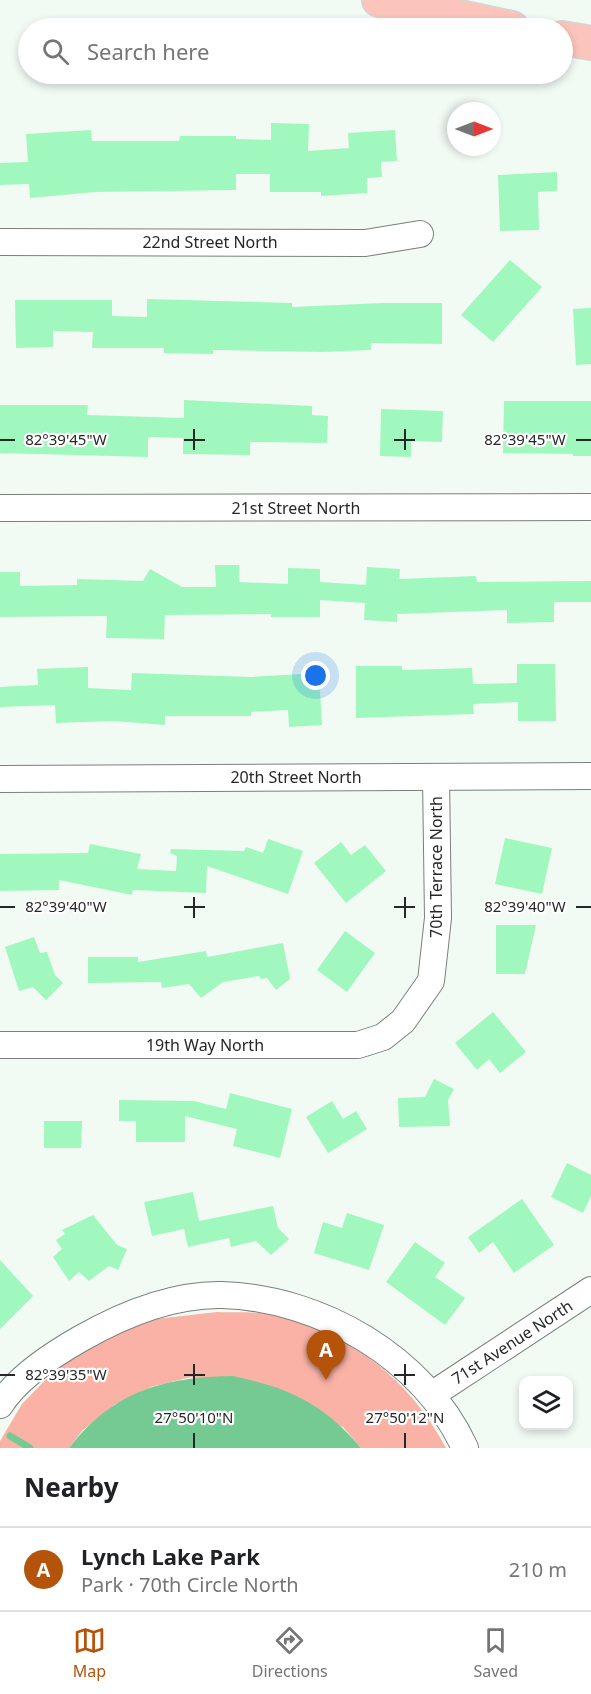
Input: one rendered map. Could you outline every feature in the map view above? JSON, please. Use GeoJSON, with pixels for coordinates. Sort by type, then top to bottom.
{"type":"FeatureCollection","features":[{"type":"Feature","properties":{"kind":"highway"},"geometry":{"type":"LineString","coordinates":[[379,0],[464,18]]}},
{"type":"Feature","properties":{"kind":"highway"},"geometry":{"type":"LineString","coordinates":[[573,40],[591,43]]}},
{"type":"Feature","properties":{"kind":"street","name":"22nd Street North"},"geometry":{"type":"LineString","coordinates":[[0,242],[365,243],[420,234]]}},
{"type":"Feature","properties":{"kind":"street","name":"21st Street North"},"geometry":{"type":"LineString","coordinates":[[0,508],[591,507]]}},
{"type":"Feature","properties":{"kind":"street","name":"20th Street North"},"geometry":{"type":"LineString","coordinates":[[0,779],[591,776]]}},
{"type":"Feature","properties":{"kind":"street","name":"70th Terrace North"},"geometry":{"type":"LineString","coordinates":[[403,1021],[431,981],[438,918],[436,777]]}},
{"type":"Feature","properties":{"kind":"street","name":"19th Way North"},"geometry":{"type":"LineString","coordinates":[[0,1045],[358,1045],[382,1037],[403,1021]]}},
{"type":"Feature","properties":{"kind":"street","name":"71st Avenue North"},"geometry":{"type":"LineString","coordinates":[[433,1394],[591,1290]]}},
{"type":"Feature","properties":{"kind":"street"},"geometry":{"type":"LineString","coordinates":[[2,1396],[58,1352],[101,1327],[156,1304],[222,1295],[280,1303],[333,1321],[378,1347],[433,1394],[455,1426],[465,1448]]}},
{"type":"Feature","properties":{"kind":"shaded area"},"geometry":{"type":"Polygon","coordinates":[[[217,1312],[272,1315],[301,1323],[352,1347],[374,1362],[414,1400],[446,1448],[361,1448],[343,1427],[191,1377],[151,1387],[114,1405],[82,1431],[69,1448],[0,1448],[0,1441],[22,1404],[56,1369],[101,1340],[156,1319],[217,1312]]]}},
{"type":"Feature","properties":{"kind":"shaded area"},"geometry":{"type":"Polygon","coordinates":[[[233,1376],[271,1386],[304,1400],[333,1419],[361,1448],[69,1448],[103,1413],[122,1400],[142,1391],[184,1380],[233,1376]]]}},
{"type":"Feature","properties":{"kind":"building"},"geometry":{"type":"Polygon","coordinates":[[[271,123],[309,124],[308,151],[349,148],[348,133],[395,130],[397,161],[381,162],[382,177],[367,178],[367,193],[321,196],[321,192],[270,192],[270,174],[236,174],[236,190],[95,192],[30,198],[29,184],[0,185],[0,163],[28,162],[26,134],[91,130],[92,141],[179,141],[180,136],[236,136],[236,139],[271,140],[271,123]]]}},
{"type":"Feature","properties":{"kind":"building"},"geometry":{"type":"Polygon","coordinates":[[[557,172],[557,191],[538,192],[539,230],[500,231],[498,175],[557,172]]]}},
{"type":"Feature","properties":{"kind":"building"},"geometry":{"type":"Polygon","coordinates":[[[510,260],[542,287],[493,342],[461,315],[510,260]]]}},
{"type":"Feature","properties":{"kind":"building"},"geometry":{"type":"Polygon","coordinates":[[[147,299],[292,303],[292,307],[442,303],[442,344],[371,343],[371,350],[322,352],[213,350],[213,354],[164,353],[164,348],[92,348],[93,332],[53,331],[53,347],[16,348],[15,300],[112,300],[112,316],[147,317],[147,299]]]}},
{"type":"Feature","properties":{"kind":"building"},"geometry":{"type":"Polygon","coordinates":[[[591,308],[591,364],[576,365],[573,309],[591,308]]]}},
{"type":"Feature","properties":{"kind":"building"},"geometry":{"type":"Polygon","coordinates":[[[184,400],[312,406],[312,415],[328,416],[327,443],[250,442],[250,455],[183,454],[183,438],[148,437],[148,457],[0,453],[0,405],[88,405],[87,415],[184,418],[184,400]]]}},
{"type":"Feature","properties":{"kind":"building"},"geometry":{"type":"Polygon","coordinates":[[[504,401],[591,401],[591,456],[503,453],[504,401]]]}},
{"type":"Feature","properties":{"kind":"building"},"geometry":{"type":"Polygon","coordinates":[[[381,409],[443,411],[442,442],[411,441],[411,457],[380,456],[381,409]]]}},
{"type":"Feature","properties":{"kind":"building"},"geometry":{"type":"Polygon","coordinates":[[[215,565],[239,565],[239,582],[288,584],[288,568],[320,569],[320,582],[366,585],[367,567],[400,569],[399,579],[476,576],[477,582],[591,581],[591,602],[554,602],[554,622],[507,623],[507,610],[397,614],[397,622],[364,620],[365,603],[320,600],[320,617],[271,617],[271,614],[165,615],[164,639],[106,638],[107,616],[0,617],[0,572],[20,572],[20,586],[77,585],[77,579],[143,581],[150,569],[182,587],[216,587],[215,565]]]}},
{"type":"Feature","properties":{"kind":"building"},"geometry":{"type":"Polygon","coordinates":[[[517,664],[555,664],[556,721],[518,721],[518,702],[473,704],[474,714],[356,718],[356,666],[402,666],[402,670],[472,668],[473,684],[517,683],[517,664]]]}},
{"type":"Feature","properties":{"kind":"building"},"geometry":{"type":"Polygon","coordinates":[[[88,667],[88,688],[131,690],[132,673],[251,677],[319,673],[322,725],[289,727],[288,710],[251,712],[251,716],[165,716],[165,725],[113,721],[56,723],[55,705],[0,707],[0,687],[38,685],[37,669],[88,667]]]}},
{"type":"Feature","properties":{"kind":"building"},"geometry":{"type":"Polygon","coordinates":[[[505,838],[552,848],[542,894],[495,884],[505,838]]]}},
{"type":"Feature","properties":{"kind":"building"},"geometry":{"type":"Polygon","coordinates":[[[268,839],[303,851],[288,894],[207,866],[206,893],[133,890],[132,895],[59,880],[59,890],[0,891],[0,854],[88,853],[90,844],[141,854],[137,869],[176,871],[177,856],[170,853],[171,849],[244,851],[246,847],[263,853],[268,839]]]}},
{"type":"Feature","properties":{"kind":"building"},"geometry":{"type":"Polygon","coordinates":[[[341,842],[351,855],[365,845],[386,871],[346,903],[314,863],[341,842]]]}},
{"type":"Feature","properties":{"kind":"building"},"geometry":{"type":"Polygon","coordinates":[[[496,925],[536,925],[525,974],[496,974],[496,925]]]}},
{"type":"Feature","properties":{"kind":"building"},"geometry":{"type":"Polygon","coordinates":[[[345,931],[375,953],[347,992],[317,970],[345,931]]]}},
{"type":"Feature","properties":{"kind":"building"},"geometry":{"type":"Polygon","coordinates":[[[34,937],[40,953],[47,952],[55,975],[63,983],[46,1000],[33,987],[19,991],[5,947],[34,937]]]}},
{"type":"Feature","properties":{"kind":"building"},"geometry":{"type":"Polygon","coordinates":[[[283,943],[290,979],[276,990],[267,978],[261,979],[259,976],[223,982],[201,998],[189,984],[162,988],[161,982],[88,983],[88,957],[138,957],[138,962],[206,951],[207,957],[283,943]]]}},
{"type":"Feature","properties":{"kind":"building"},"geometry":{"type":"Polygon","coordinates":[[[493,1012],[526,1052],[500,1073],[489,1059],[477,1070],[455,1043],[493,1012]]]}},
{"type":"Feature","properties":{"kind":"building"},"geometry":{"type":"Polygon","coordinates":[[[434,1079],[454,1089],[448,1100],[450,1126],[399,1127],[398,1098],[425,1097],[434,1079]]]}},
{"type":"Feature","properties":{"kind":"building"},"geometry":{"type":"Polygon","coordinates":[[[230,1093],[292,1109],[280,1158],[233,1146],[237,1129],[185,1116],[185,1142],[136,1142],[136,1121],[119,1121],[119,1100],[194,1101],[226,1109],[230,1093]]]}},
{"type":"Feature","properties":{"kind":"building"},"geometry":{"type":"Polygon","coordinates":[[[332,1101],[343,1119],[356,1111],[367,1129],[328,1153],[306,1117],[332,1101]]]}},
{"type":"Feature","properties":{"kind":"building"},"geometry":{"type":"Polygon","coordinates":[[[44,1121],[82,1121],[81,1148],[44,1148],[44,1121]]]}},
{"type":"Feature","properties":{"kind":"building"},"geometry":{"type":"Polygon","coordinates":[[[567,1163],[591,1175],[591,1196],[583,1213],[551,1197],[567,1163]]]}},
{"type":"Feature","properties":{"kind":"building"},"geometry":{"type":"Polygon","coordinates":[[[193,1192],[199,1221],[273,1206],[278,1228],[289,1239],[271,1255],[256,1241],[231,1247],[229,1238],[188,1247],[184,1229],[152,1236],[144,1202],[193,1192]]]}},
{"type":"Feature","properties":{"kind":"building"},"geometry":{"type":"Polygon","coordinates":[[[522,1199],[554,1245],[514,1273],[493,1242],[479,1253],[468,1237],[522,1199]]]}},
{"type":"Feature","properties":{"kind":"building"},"geometry":{"type":"Polygon","coordinates":[[[347,1213],[384,1225],[369,1270],[314,1253],[323,1222],[342,1228],[347,1213]]]}},
{"type":"Feature","properties":{"kind":"building"},"geometry":{"type":"Polygon","coordinates":[[[93,1215],[117,1245],[127,1249],[118,1270],[109,1266],[89,1281],[79,1272],[69,1281],[53,1257],[62,1249],[56,1240],[65,1234],[62,1230],[93,1215]]]}},
{"type":"Feature","properties":{"kind":"building"},"geometry":{"type":"Polygon","coordinates":[[[415,1242],[445,1263],[435,1277],[465,1298],[445,1325],[386,1282],[415,1242]]]}},
{"type":"Feature","properties":{"kind":"building"},"geometry":{"type":"Polygon","coordinates":[[[0,1260],[33,1296],[0,1329],[0,1260]]]}},
{"type":"Feature","properties":{"kind":"waterway"},"geometry":{"type":"LineString","coordinates":[[10,1436],[30,1448]]}},
{"type":"Feature","properties":{"kind":"place","name":"Lynch Lake Park"},"geometry":{"type":"Point","coordinates":[326,1380]}}]}
